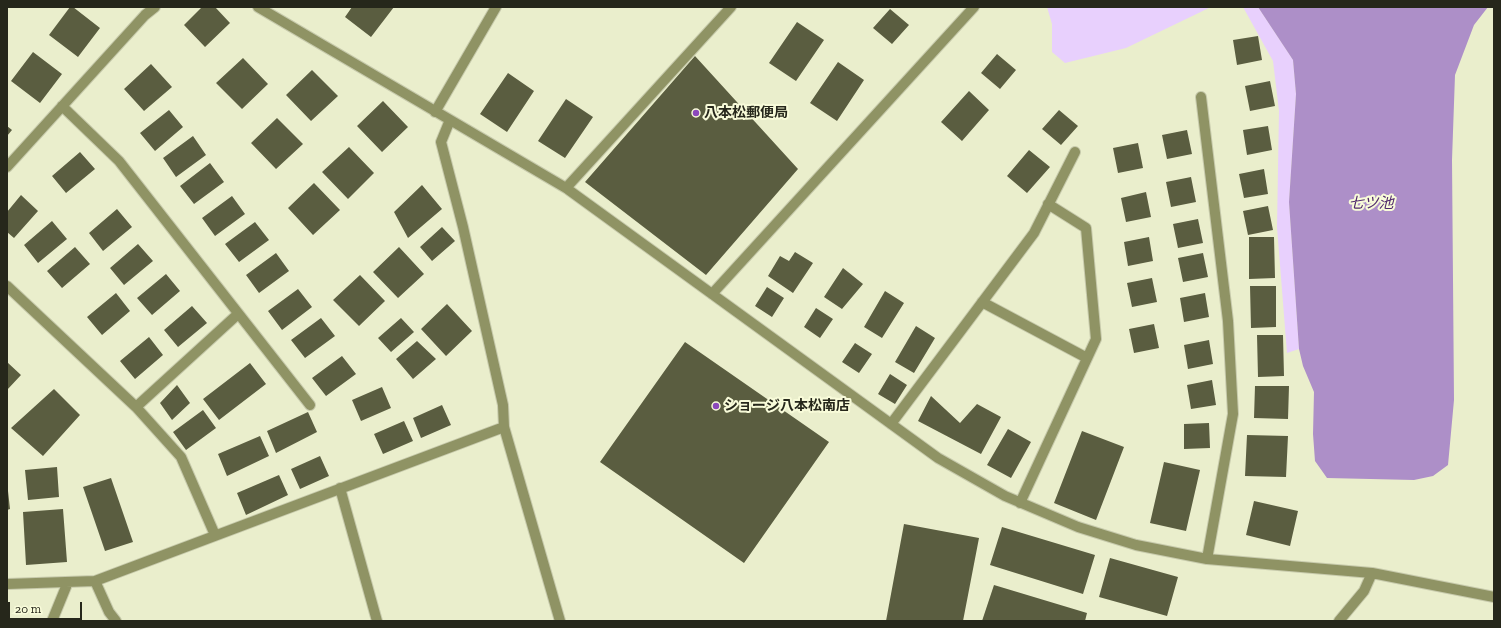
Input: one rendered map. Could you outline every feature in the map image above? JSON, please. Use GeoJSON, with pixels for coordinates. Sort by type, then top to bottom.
{"type":"FeatureCollection","features":[{"type":"Feature","properties":{"kind":"street"},"geometry":{"type":"LineString","coordinates":[[7,167],[145,15],[155,7]]}},
{"type":"Feature","properties":{"kind":"street"},"geometry":{"type":"LineString","coordinates":[[258,7],[566,188],[938,458],[1020,503],[1078,528],[1136,544],[1207,559],[1372,573],[1494,597]]}},
{"type":"Feature","properties":{"kind":"street"},"geometry":{"type":"LineString","coordinates":[[435,112],[496,7]]}},
{"type":"Feature","properties":{"kind":"street"},"geometry":{"type":"LineString","coordinates":[[566,188],[731,7]]}},
{"type":"Feature","properties":{"kind":"street"},"geometry":{"type":"LineString","coordinates":[[712,294],[974,7]]}},
{"type":"Feature","properties":{"kind":"street"},"geometry":{"type":"LineString","coordinates":[[1201,97],[1228,321],[1233,414],[1207,559]]}},
{"type":"Feature","properties":{"kind":"street"},"geometry":{"type":"LineString","coordinates":[[62,106],[119,161],[310,405]]}},
{"type":"Feature","properties":{"kind":"street"},"geometry":{"type":"LineString","coordinates":[[450,120],[441,142],[463,226],[503,405],[504,427],[560,621]]}},
{"type":"Feature","properties":{"kind":"street"},"geometry":{"type":"LineString","coordinates":[[890,424],[1034,233],[1075,152]]}},
{"type":"Feature","properties":{"kind":"street"},"geometry":{"type":"LineString","coordinates":[[1020,503],[1096,340],[1086,228],[1048,204]]}},
{"type":"Feature","properties":{"kind":"street"},"geometry":{"type":"LineString","coordinates":[[7,286],[136,407],[182,458],[215,536]]}},
{"type":"Feature","properties":{"kind":"street"},"geometry":{"type":"LineString","coordinates":[[982,302],[1088,358]]}},
{"type":"Feature","properties":{"kind":"street"},"geometry":{"type":"LineString","coordinates":[[136,407],[238,314]]}},
{"type":"Feature","properties":{"kind":"street"},"geometry":{"type":"LineString","coordinates":[[7,584],[95,581],[504,427]]}},
{"type":"Feature","properties":{"kind":"street"},"geometry":{"type":"LineString","coordinates":[[340,488],[377,621]]}},
{"type":"Feature","properties":{"kind":"street"},"geometry":{"type":"LineString","coordinates":[[1339,621],[1364,592],[1372,573]]}},
{"type":"Feature","properties":{"kind":"street"},"geometry":{"type":"LineString","coordinates":[[95,581],[109,612],[116,621]]}},
{"type":"Feature","properties":{"kind":"street"},"geometry":{"type":"LineString","coordinates":[[52,621],[68,582]]}},
{"type":"Feature","properties":{"kind":"shaded area"},"geometry":{"type":"Polygon","coordinates":[[[1047,7],[1211,7],[1126,48],[1065,63],[1052,52],[1052,24],[1047,7]]]}},
{"type":"Feature","properties":{"kind":"shaded area"},"geometry":{"type":"Polygon","coordinates":[[[1243,7],[1258,7],[1293,60],[1296,94],[1289,202],[1299,349],[1287,353],[1277,227],[1279,111],[1273,61],[1243,7]]]}},
{"type":"Feature","properties":{"kind":"water","name":"七ツ池"},"geometry":{"type":"Polygon","coordinates":[[[1258,7],[1488,7],[1474,25],[1455,75],[1452,160],[1454,400],[1448,465],[1433,476],[1414,480],[1327,478],[1315,461],[1313,434],[1314,392],[1303,366],[1299,349],[1289,202],[1296,94],[1293,60],[1258,7]]]}},
{"type":"Feature","properties":{"kind":"building"},"geometry":{"type":"Polygon","coordinates":[[[70,7],[73,7],[100,28],[78,57],[49,35],[70,7]]]}},
{"type":"Feature","properties":{"kind":"building"},"geometry":{"type":"Polygon","coordinates":[[[202,7],[215,7],[230,23],[205,47],[184,25],[202,7]]]}},
{"type":"Feature","properties":{"kind":"building"},"geometry":{"type":"Polygon","coordinates":[[[352,7],[394,7],[371,37],[345,17],[352,7]]]}},
{"type":"Feature","properties":{"kind":"building"},"geometry":{"type":"Polygon","coordinates":[[[890,9],[909,25],[892,44],[873,28],[890,9]]]}},
{"type":"Feature","properties":{"kind":"building"},"geometry":{"type":"Polygon","coordinates":[[[797,22],[824,40],[796,81],[769,63],[797,22]]]}},
{"type":"Feature","properties":{"kind":"building"},"geometry":{"type":"Polygon","coordinates":[[[1258,36],[1262,60],[1237,65],[1233,40],[1258,36]]]}},
{"type":"Feature","properties":{"kind":"building"},"geometry":{"type":"Polygon","coordinates":[[[33,52],[62,74],[40,103],[11,81],[33,52]]]}},
{"type":"Feature","properties":{"kind":"building"},"geometry":{"type":"Polygon","coordinates":[[[997,54],[1016,70],[1000,89],[981,73],[997,54]]]}},
{"type":"Feature","properties":{"kind":"building","name":"八本松郵便局"},"geometry":{"type":"Polygon","coordinates":[[[695,56],[798,169],[706,275],[585,182],[695,56]]]}},
{"type":"Feature","properties":{"kind":"building"},"geometry":{"type":"Polygon","coordinates":[[[243,58],[268,84],[242,109],[216,83],[243,58]]]}},
{"type":"Feature","properties":{"kind":"building"},"geometry":{"type":"Polygon","coordinates":[[[838,62],[864,80],[837,121],[810,103],[838,62]]]}},
{"type":"Feature","properties":{"kind":"building"},"geometry":{"type":"Polygon","coordinates":[[[151,64],[172,87],[144,111],[124,89],[151,64]]]}},
{"type":"Feature","properties":{"kind":"building"},"geometry":{"type":"Polygon","coordinates":[[[312,70],[338,96],[311,121],[286,95],[312,70]]]}},
{"type":"Feature","properties":{"kind":"building"},"geometry":{"type":"Polygon","coordinates":[[[508,73],[534,91],[507,132],[480,114],[508,73]]]}},
{"type":"Feature","properties":{"kind":"building"},"geometry":{"type":"Polygon","coordinates":[[[1270,81],[1275,106],[1250,111],[1245,86],[1270,81]]]}},
{"type":"Feature","properties":{"kind":"building"},"geometry":{"type":"Polygon","coordinates":[[[969,91],[989,110],[962,141],[941,122],[969,91]]]}},
{"type":"Feature","properties":{"kind":"building"},"geometry":{"type":"Polygon","coordinates":[[[566,99],[593,117],[565,158],[538,141],[566,99]]]}},
{"type":"Feature","properties":{"kind":"building"},"geometry":{"type":"Polygon","coordinates":[[[383,101],[408,127],[382,152],[357,126],[383,101]]]}},
{"type":"Feature","properties":{"kind":"building"},"geometry":{"type":"Polygon","coordinates":[[[169,110],[183,127],[155,151],[140,133],[169,110]]]}},
{"type":"Feature","properties":{"kind":"building"},"geometry":{"type":"Polygon","coordinates":[[[1059,110],[1078,126],[1061,145],[1042,129],[1059,110]]]}},
{"type":"Feature","properties":{"kind":"building"},"geometry":{"type":"Polygon","coordinates":[[[277,118],[303,144],[276,169],[251,143],[277,118]]]}},
{"type":"Feature","properties":{"kind":"building"},"geometry":{"type":"Polygon","coordinates":[[[7,126],[12,130],[7,136],[7,126]]]}},
{"type":"Feature","properties":{"kind":"building"},"geometry":{"type":"Polygon","coordinates":[[[1268,126],[1272,150],[1247,155],[1243,130],[1268,126]]]}},
{"type":"Feature","properties":{"kind":"building"},"geometry":{"type":"Polygon","coordinates":[[[1187,130],[1192,154],[1167,159],[1162,135],[1187,130]]]}},
{"type":"Feature","properties":{"kind":"building"},"geometry":{"type":"Polygon","coordinates":[[[193,136],[206,155],[176,177],[163,158],[193,136]]]}},
{"type":"Feature","properties":{"kind":"building"},"geometry":{"type":"Polygon","coordinates":[[[1138,143],[1143,168],[1118,173],[1113,148],[1138,143]]]}},
{"type":"Feature","properties":{"kind":"building"},"geometry":{"type":"Polygon","coordinates":[[[349,147],[374,173],[348,199],[322,172],[349,147]]]}},
{"type":"Feature","properties":{"kind":"building"},"geometry":{"type":"Polygon","coordinates":[[[1029,150],[1050,167],[1027,193],[1007,176],[1029,150]]]}},
{"type":"Feature","properties":{"kind":"building"},"geometry":{"type":"Polygon","coordinates":[[[80,152],[95,169],[66,193],[52,176],[80,152]]]}},
{"type":"Feature","properties":{"kind":"building"},"geometry":{"type":"Polygon","coordinates":[[[210,163],[224,182],[194,204],[180,186],[210,163]]]}},
{"type":"Feature","properties":{"kind":"building"},"geometry":{"type":"Polygon","coordinates":[[[1264,169],[1268,194],[1244,198],[1239,174],[1264,169]]]}},
{"type":"Feature","properties":{"kind":"building"},"geometry":{"type":"Polygon","coordinates":[[[1191,177],[1196,202],[1171,207],[1166,182],[1191,177]]]}},
{"type":"Feature","properties":{"kind":"building"},"geometry":{"type":"Polygon","coordinates":[[[314,183],[340,210],[313,235],[288,208],[314,183]]]}},
{"type":"Feature","properties":{"kind":"building"},"geometry":{"type":"Polygon","coordinates":[[[422,185],[442,209],[408,238],[394,212],[422,185]]]}},
{"type":"Feature","properties":{"kind":"building"},"geometry":{"type":"Polygon","coordinates":[[[1146,192],[1151,217],[1126,222],[1121,198],[1146,192]]]}},
{"type":"Feature","properties":{"kind":"building"},"geometry":{"type":"Polygon","coordinates":[[[21,195],[38,211],[14,238],[7,232],[7,212],[21,195]]]}},
{"type":"Feature","properties":{"kind":"building"},"geometry":{"type":"Polygon","coordinates":[[[232,196],[245,214],[215,236],[202,218],[232,196]]]}},
{"type":"Feature","properties":{"kind":"building"},"geometry":{"type":"Polygon","coordinates":[[[1268,206],[1273,230],[1248,235],[1243,211],[1268,206]]]}},
{"type":"Feature","properties":{"kind":"building"},"geometry":{"type":"Polygon","coordinates":[[[117,209],[132,227],[103,251],[89,233],[117,209]]]}},
{"type":"Feature","properties":{"kind":"building"},"geometry":{"type":"Polygon","coordinates":[[[1198,219],[1203,243],[1178,248],[1173,224],[1198,219]]]}},
{"type":"Feature","properties":{"kind":"building"},"geometry":{"type":"Polygon","coordinates":[[[52,221],[67,239],[38,263],[24,245],[52,221]]]}},
{"type":"Feature","properties":{"kind":"building"},"geometry":{"type":"Polygon","coordinates":[[[255,222],[269,240],[239,262],[225,244],[255,222]]]}},
{"type":"Feature","properties":{"kind":"building"},"geometry":{"type":"Polygon","coordinates":[[[442,227],[455,241],[432,261],[420,247],[442,227]]]}},
{"type":"Feature","properties":{"kind":"building"},"geometry":{"type":"Polygon","coordinates":[[[1149,237],[1153,261],[1128,266],[1124,242],[1149,237]]]}},
{"type":"Feature","properties":{"kind":"building"},"geometry":{"type":"Polygon","coordinates":[[[1249,237],[1274,237],[1275,278],[1249,279],[1249,237]]]}},
{"type":"Feature","properties":{"kind":"building"},"geometry":{"type":"Polygon","coordinates":[[[138,244],[153,261],[124,285],[110,268],[138,244]]]}},
{"type":"Feature","properties":{"kind":"building"},"geometry":{"type":"Polygon","coordinates":[[[75,247],[90,264],[62,288],[47,271],[75,247]]]}},
{"type":"Feature","properties":{"kind":"building"},"geometry":{"type":"Polygon","coordinates":[[[399,247],[424,274],[398,298],[373,272],[399,247]]]}},
{"type":"Feature","properties":{"kind":"building"},"geometry":{"type":"Polygon","coordinates":[[[795,252],[813,263],[793,293],[768,276],[780,256],[789,261],[795,252]]]}},
{"type":"Feature","properties":{"kind":"building"},"geometry":{"type":"Polygon","coordinates":[[[276,253],[289,271],[259,293],[246,275],[276,253]]]}},
{"type":"Feature","properties":{"kind":"building"},"geometry":{"type":"Polygon","coordinates":[[[1203,253],[1208,277],[1183,282],[1178,258],[1203,253]]]}},
{"type":"Feature","properties":{"kind":"building"},"geometry":{"type":"Polygon","coordinates":[[[843,268],[863,284],[842,309],[824,297],[843,268]]]}},
{"type":"Feature","properties":{"kind":"building"},"geometry":{"type":"Polygon","coordinates":[[[166,274],[180,291],[152,315],[137,298],[166,274]]]}},
{"type":"Feature","properties":{"kind":"building"},"geometry":{"type":"Polygon","coordinates":[[[360,275],[385,301],[359,326],[333,300],[360,275]]]}},
{"type":"Feature","properties":{"kind":"building"},"geometry":{"type":"Polygon","coordinates":[[[1152,278],[1157,302],[1132,307],[1127,283],[1152,278]]]}},
{"type":"Feature","properties":{"kind":"building"},"geometry":{"type":"Polygon","coordinates":[[[1250,286],[1276,286],[1276,327],[1251,328],[1250,286]]]}},
{"type":"Feature","properties":{"kind":"building"},"geometry":{"type":"Polygon","coordinates":[[[767,287],[784,298],[772,317],[755,306],[767,287]]]}},
{"type":"Feature","properties":{"kind":"building"},"geometry":{"type":"Polygon","coordinates":[[[298,289],[312,307],[282,330],[268,311],[298,289]]]}},
{"type":"Feature","properties":{"kind":"building"},"geometry":{"type":"Polygon","coordinates":[[[885,291],[904,303],[882,338],[864,327],[885,291]]]}},
{"type":"Feature","properties":{"kind":"building"},"geometry":{"type":"Polygon","coordinates":[[[116,293],[130,311],[102,335],[87,317],[116,293]]]}},
{"type":"Feature","properties":{"kind":"building"},"geometry":{"type":"Polygon","coordinates":[[[1205,293],[1209,317],[1184,322],[1180,298],[1205,293]]]}},
{"type":"Feature","properties":{"kind":"building"},"geometry":{"type":"Polygon","coordinates":[[[447,304],[472,331],[446,356],[421,329],[447,304]]]}},
{"type":"Feature","properties":{"kind":"building"},"geometry":{"type":"Polygon","coordinates":[[[192,306],[207,323],[178,347],[164,330],[192,306]]]}},
{"type":"Feature","properties":{"kind":"building"},"geometry":{"type":"Polygon","coordinates":[[[816,308],[833,319],[820,338],[804,327],[816,308]]]}},
{"type":"Feature","properties":{"kind":"building"},"geometry":{"type":"Polygon","coordinates":[[[321,318],[335,336],[305,358],[291,340],[321,318]]]}},
{"type":"Feature","properties":{"kind":"building"},"geometry":{"type":"Polygon","coordinates":[[[401,318],[414,332],[391,352],[378,338],[401,318]]]}},
{"type":"Feature","properties":{"kind":"building"},"geometry":{"type":"Polygon","coordinates":[[[1154,324],[1159,348],[1134,353],[1129,329],[1154,324]]]}},
{"type":"Feature","properties":{"kind":"building"},"geometry":{"type":"Polygon","coordinates":[[[916,326],[935,338],[914,373],[895,362],[916,326]]]}},
{"type":"Feature","properties":{"kind":"building"},"geometry":{"type":"Polygon","coordinates":[[[1257,335],[1283,335],[1284,376],[1258,377],[1257,335]]]}},
{"type":"Feature","properties":{"kind":"building"},"geometry":{"type":"Polygon","coordinates":[[[149,337],[163,355],[135,379],[120,361],[149,337]]]}},
{"type":"Feature","properties":{"kind":"building"},"geometry":{"type":"Polygon","coordinates":[[[1209,340],[1213,364],[1188,369],[1184,345],[1209,340]]]}},
{"type":"Feature","properties":{"kind":"building"},"geometry":{"type":"Polygon","coordinates":[[[417,341],[436,359],[413,379],[396,359],[417,341]]]}},
{"type":"Feature","properties":{"kind":"building"},"geometry":{"type":"Polygon","coordinates":[[[685,342],[829,442],[744,563],[600,462],[685,342]]]}},
{"type":"Feature","properties":{"kind":"building"},"geometry":{"type":"Polygon","coordinates":[[[855,343],[872,354],[859,373],[842,362],[855,343]]]}},
{"type":"Feature","properties":{"kind":"building"},"geometry":{"type":"Polygon","coordinates":[[[342,356],[356,374],[326,396],[312,378],[342,356]]]}},
{"type":"Feature","properties":{"kind":"building"},"geometry":{"type":"Polygon","coordinates":[[[7,362],[21,375],[7,390],[7,362]]]}},
{"type":"Feature","properties":{"kind":"building"},"geometry":{"type":"Polygon","coordinates":[[[250,363],[266,384],[219,420],[203,399],[250,363]]]}},
{"type":"Feature","properties":{"kind":"building"},"geometry":{"type":"Polygon","coordinates":[[[890,374],[907,385],[895,404],[878,394],[890,374]]]}},
{"type":"Feature","properties":{"kind":"building"},"geometry":{"type":"Polygon","coordinates":[[[1212,380],[1216,405],[1191,409],[1187,385],[1212,380]]]}},
{"type":"Feature","properties":{"kind":"building"},"geometry":{"type":"Polygon","coordinates":[[[177,385],[190,403],[172,420],[160,403],[177,385]]]}},
{"type":"Feature","properties":{"kind":"building"},"geometry":{"type":"Polygon","coordinates":[[[1255,386],[1289,386],[1288,419],[1254,418],[1255,386]]]}},
{"type":"Feature","properties":{"kind":"building"},"geometry":{"type":"Polygon","coordinates":[[[382,387],[391,408],[361,421],[352,400],[382,387]]]}},
{"type":"Feature","properties":{"kind":"building"},"geometry":{"type":"Polygon","coordinates":[[[54,389],[80,415],[43,456],[11,428],[54,389]]]}},
{"type":"Feature","properties":{"kind":"building"},"geometry":{"type":"Polygon","coordinates":[[[931,396],[960,423],[977,404],[1001,417],[981,454],[918,421],[931,396]]]}},
{"type":"Feature","properties":{"kind":"building"},"geometry":{"type":"Polygon","coordinates":[[[442,405],[451,425],[421,438],[413,418],[442,405]]]}},
{"type":"Feature","properties":{"kind":"building"},"geometry":{"type":"Polygon","coordinates":[[[203,410],[216,428],[186,450],[173,432],[203,410]]]}},
{"type":"Feature","properties":{"kind":"building"},"geometry":{"type":"Polygon","coordinates":[[[308,412],[317,432],[276,453],[267,431],[308,412]]]}},
{"type":"Feature","properties":{"kind":"building"},"geometry":{"type":"Polygon","coordinates":[[[404,421],[413,441],[383,454],[374,434],[404,421]]]}},
{"type":"Feature","properties":{"kind":"building"},"geometry":{"type":"Polygon","coordinates":[[[1209,423],[1210,448],[1184,449],[1184,424],[1209,423]]]}},
{"type":"Feature","properties":{"kind":"building"},"geometry":{"type":"Polygon","coordinates":[[[1008,429],[1031,442],[1011,478],[987,465],[1008,429]]]}},
{"type":"Feature","properties":{"kind":"building"},"geometry":{"type":"Polygon","coordinates":[[[1082,431],[1124,447],[1096,520],[1054,503],[1082,431]]]}},
{"type":"Feature","properties":{"kind":"building"},"geometry":{"type":"Polygon","coordinates":[[[1247,435],[1288,436],[1286,477],[1245,476],[1247,435]]]}},
{"type":"Feature","properties":{"kind":"building"},"geometry":{"type":"Polygon","coordinates":[[[260,436],[269,456],[227,476],[218,454],[260,436]]]}},
{"type":"Feature","properties":{"kind":"building"},"geometry":{"type":"Polygon","coordinates":[[[320,456],[329,476],[300,489],[291,469],[320,456]]]}},
{"type":"Feature","properties":{"kind":"building"},"geometry":{"type":"Polygon","coordinates":[[[1164,462],[1200,470],[1186,531],[1150,523],[1164,462]]]}},
{"type":"Feature","properties":{"kind":"building"},"geometry":{"type":"Polygon","coordinates":[[[57,467],[59,497],[28,500],[25,470],[57,467]]]}},
{"type":"Feature","properties":{"kind":"building"},"geometry":{"type":"Polygon","coordinates":[[[279,475],[288,495],[246,515],[237,493],[279,475]]]}},
{"type":"Feature","properties":{"kind":"building"},"geometry":{"type":"Polygon","coordinates":[[[111,478],[133,542],[105,551],[83,487],[111,478]]]}},
{"type":"Feature","properties":{"kind":"building"},"geometry":{"type":"Polygon","coordinates":[[[7,491],[10,509],[7,510],[7,491]]]}},
{"type":"Feature","properties":{"kind":"building"},"geometry":{"type":"Polygon","coordinates":[[[1254,501],[1298,511],[1290,546],[1246,535],[1254,501]]]}},
{"type":"Feature","properties":{"kind":"building"},"geometry":{"type":"Polygon","coordinates":[[[63,509],[67,562],[26,565],[23,512],[63,509]]]}},
{"type":"Feature","properties":{"kind":"building"},"geometry":{"type":"Polygon","coordinates":[[[904,524],[979,538],[963,621],[886,621],[904,524]]]}},
{"type":"Feature","properties":{"kind":"building"},"geometry":{"type":"Polygon","coordinates":[[[1002,527],[1095,555],[1083,594],[990,565],[1002,527]]]}},
{"type":"Feature","properties":{"kind":"building"},"geometry":{"type":"Polygon","coordinates":[[[1110,558],[1178,577],[1167,616],[1099,597],[1110,558]]]}},
{"type":"Feature","properties":{"kind":"building"},"geometry":{"type":"Polygon","coordinates":[[[994,585],[1087,613],[1085,621],[982,621],[994,585]]]}},
{"type":"Feature","properties":{"kind":"place","name":"八本松郵便局"},"geometry":{"type":"Point","coordinates":[696,113]}},
{"type":"Feature","properties":{"kind":"place","name":"ショージ八本松南店"},"geometry":{"type":"Point","coordinates":[716,406]}}]}
